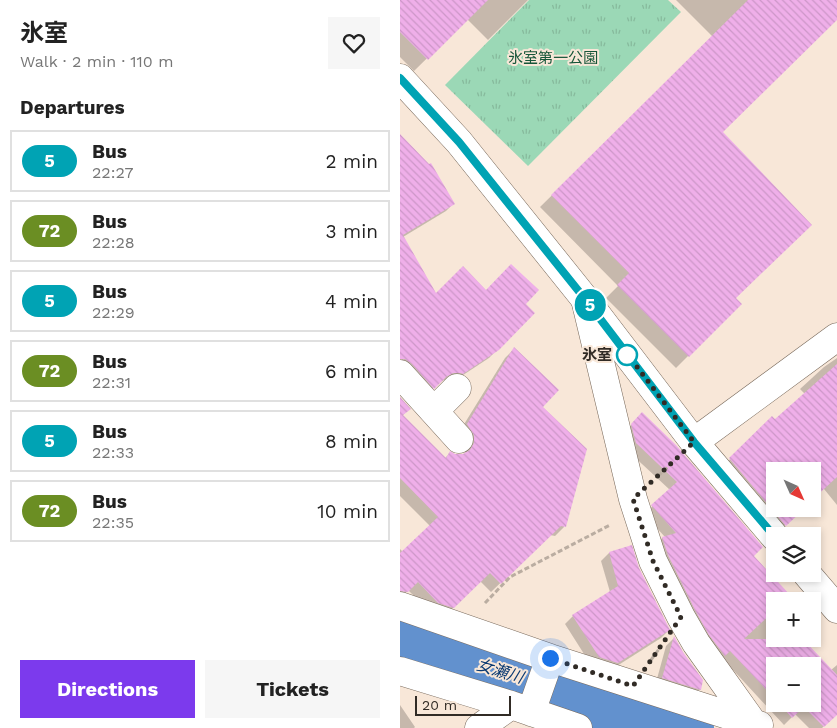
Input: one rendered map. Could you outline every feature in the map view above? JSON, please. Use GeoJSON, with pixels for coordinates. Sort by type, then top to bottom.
{"type":"FeatureCollection","features":[{"type":"Feature","properties":{"kind":"street"},"geometry":{"type":"LineString","coordinates":[[400,78],[459,142],[585,299],[694,442],[767,527]]}},
{"type":"Feature","properties":{"kind":"street"},"geometry":{"type":"LineString","coordinates":[[585,299],[635,504],[653,561],[681,617],[696,642],[761,726]]}},
{"type":"Feature","properties":{"kind":"street"},"geometry":{"type":"LineString","coordinates":[[694,442],[837,337]]}},
{"type":"Feature","properties":{"kind":"street"},"geometry":{"type":"LineString","coordinates":[[400,374],[459,439]]}},
{"type":"Feature","properties":{"kind":"street"},"geometry":{"type":"LineString","coordinates":[[434,411],[457,388]]}},
{"type":"Feature","properties":{"kind":"street"},"geometry":{"type":"LineString","coordinates":[[814,582],[837,609]]}},
{"type":"Feature","properties":{"kind":"street"},"geometry":{"type":"LineString","coordinates":[[400,606],[633,686],[761,726]]}},
{"type":"Feature","properties":{"kind":"street"},"geometry":{"type":"LineString","coordinates":[[479,728],[521,708],[550,658]]}},
{"type":"Feature","properties":{"kind":"street"},"geometry":{"type":"LineString","coordinates":[[400,671],[521,708],[578,728]]}},
{"type":"Feature","properties":{"kind":"path"},"geometry":{"type":"LineString","coordinates":[[461,627],[510,577],[635,504],[694,442]]}},
{"type":"Feature","properties":{"kind":"path"},"geometry":{"type":"LineString","coordinates":[[633,686],[681,617]]}},
{"type":"Feature","properties":{"kind":"green space","name":"氷室第一公園"},"geometry":{"type":"Polygon","coordinates":[[[529,0],[668,0],[681,12],[528,166],[445,85],[529,0]]]}},
{"type":"Feature","properties":{"kind":"building"},"geometry":{"type":"Polygon","coordinates":[[[400,0],[488,0],[428,60],[400,32],[400,0]]]}},
{"type":"Feature","properties":{"kind":"building"},"geometry":{"type":"Polygon","coordinates":[[[748,0],[837,0],[837,20],[723,132],[812,225],[736,298],[742,304],[689,357],[617,285],[629,273],[551,195],[748,0]]]}},
{"type":"Feature","properties":{"kind":"building"},"geometry":{"type":"Polygon","coordinates":[[[400,134],[429,164],[431,163],[455,204],[403,235],[436,293],[463,266],[486,290],[511,264],[539,290],[526,304],[535,313],[499,350],[463,374],[453,373],[446,377],[434,389],[412,364],[405,359],[400,359],[400,134]]]}},
{"type":"Feature","properties":{"kind":"building"},"geometry":{"type":"Polygon","coordinates":[[[514,347],[559,390],[543,407],[587,449],[566,527],[561,526],[501,584],[490,573],[454,608],[438,603],[418,582],[408,592],[400,591],[400,553],[438,517],[400,478],[400,397],[411,409],[403,415],[446,458],[450,451],[455,454],[463,454],[470,450],[474,443],[474,435],[467,424],[514,347]]]}},
{"type":"Feature","properties":{"kind":"building"},"geometry":{"type":"Polygon","coordinates":[[[837,364],[837,477],[821,492],[821,462],[766,462],[766,502],[729,458],[772,416],[775,419],[837,364]]]}},
{"type":"Feature","properties":{"kind":"building"},"geometry":{"type":"Polygon","coordinates":[[[642,412],[676,445],[763,547],[754,556],[766,569],[766,582],[778,582],[787,592],[766,592],[766,618],[744,639],[766,639],[766,647],[811,647],[820,657],[766,657],[766,689],[730,651],[725,656],[709,635],[668,555],[662,537],[676,533],[651,505],[677,482],[636,443],[631,424],[642,412]]]}},
{"type":"Feature","properties":{"kind":"building"},"geometry":{"type":"Polygon","coordinates":[[[779,518],[794,518],[786,526],[779,518]]]}},
{"type":"Feature","properties":{"kind":"building"},"geometry":{"type":"Polygon","coordinates":[[[632,545],[639,568],[670,630],[618,663],[599,657],[572,615],[618,586],[609,552],[632,545]]]}},
{"type":"Feature","properties":{"kind":"building"},"geometry":{"type":"Polygon","coordinates":[[[674,636],[703,680],[701,690],[662,678],[674,636]]]}},
{"type":"Feature","properties":{"kind":"building"},"geometry":{"type":"Polygon","coordinates":[[[821,658],[837,675],[837,715],[824,727],[809,712],[821,712],[821,658]]]}},
{"type":"Feature","properties":{"kind":"building"},"geometry":{"type":"Polygon","coordinates":[[[787,712],[799,712],[792,718],[787,712]]]}},
{"type":"Feature","properties":{"kind":"waterway","name":"女瀬川"},"geometry":{"type":"LineString","coordinates":[[400,641],[685,728]]}},
{"type":"Feature","properties":{"kind":"bus line","name":"5"},"geometry":{"type":"LineString","coordinates":[[400,78],[459,142],[585,299],[694,442],[766,527]]}},
{"type":"Feature","properties":{"kind":"place","name":"氷室"},"geometry":{"type":"Point","coordinates":[627,355]}},
{"type":"Feature","properties":{"kind":"route"},"geometry":{"type":"LineString","coordinates":[[550,658],[633,686],[681,617],[653,561],[633,499],[694,442],[622,347],[627,355]]}}]}
